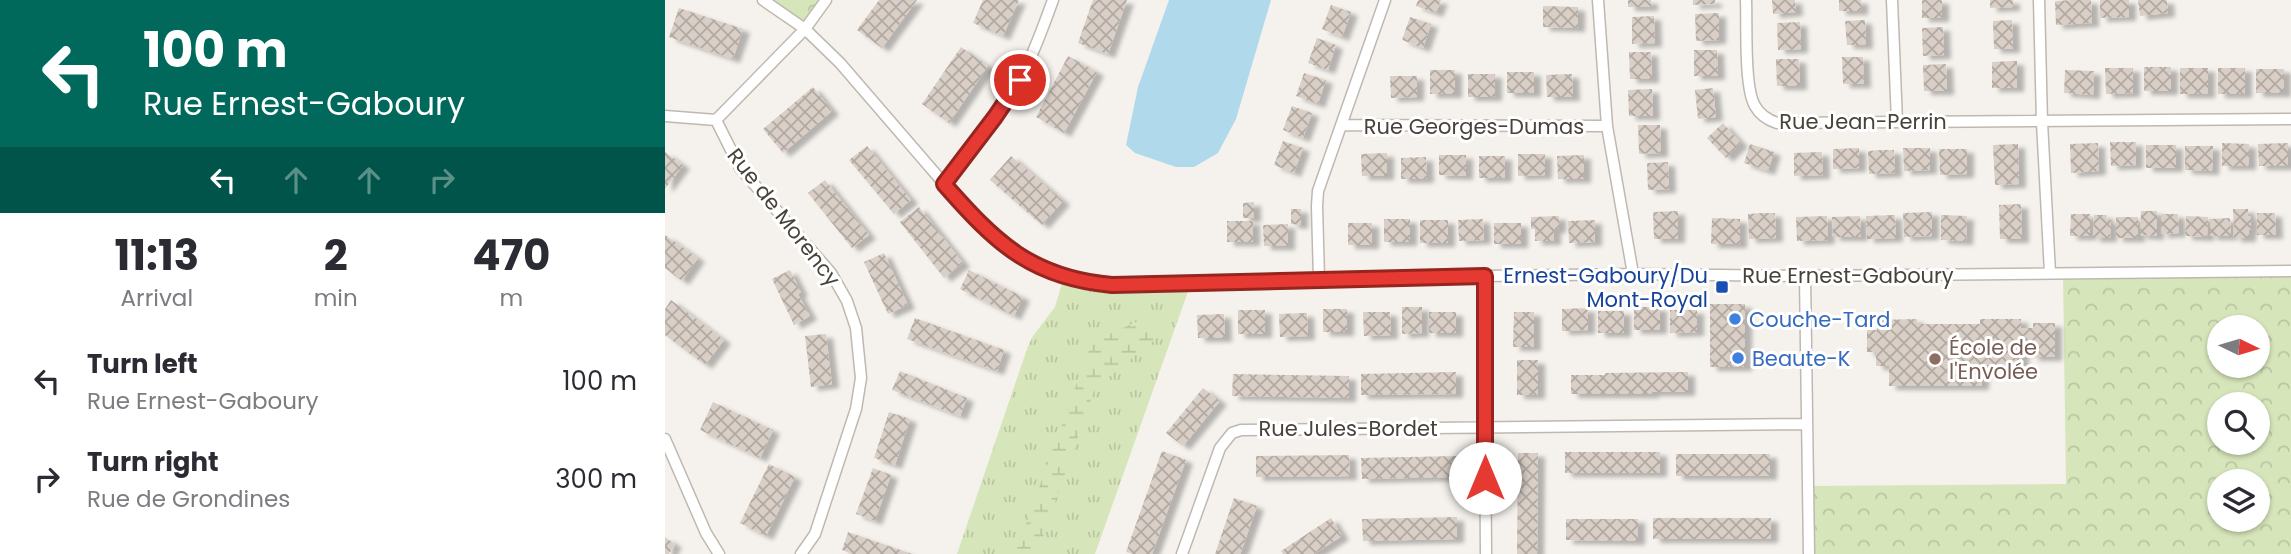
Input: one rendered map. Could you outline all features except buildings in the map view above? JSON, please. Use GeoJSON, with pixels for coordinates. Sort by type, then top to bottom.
{"type":"FeatureCollection","features":[{"type":"Feature","properties":{"kind":"street","name":"Rue Ernest-Gaboury"},"geometry":{"type":"LineString","coordinates":[[762,0],[805,29],[858,83],[978,223],[1006,247],[1037,267],[1064,277],[1112,285],[1633,274],[1805,276],[2291,271]]}},
{"type":"Feature","properties":{"kind":"street"},"geometry":{"type":"LineString","coordinates":[[665,116],[716,120],[805,29],[826,0]]}},
{"type":"Feature","properties":{"kind":"street"},"geometry":{"type":"LineString","coordinates":[[944,184],[1020,80],[1053,0]]}},
{"type":"Feature","properties":{"kind":"street"},"geometry":{"type":"LineString","coordinates":[[1319,279],[1318,191],[1385,0]]}},
{"type":"Feature","properties":{"kind":"street"},"geometry":{"type":"LineString","coordinates":[[1598,0],[1607,126],[1633,274]]}},
{"type":"Feature","properties":{"kind":"street","name":"Rue Jean-Perrin"},"geometry":{"type":"LineString","coordinates":[[1746,0],[1751,98],[1755,107],[1768,120],[1787,124],[2291,119]]}},
{"type":"Feature","properties":{"kind":"street"},"geometry":{"type":"LineString","coordinates":[[1892,0],[1897,122]]}},
{"type":"Feature","properties":{"kind":"street"},"geometry":{"type":"LineString","coordinates":[[2039,0],[2050,273]]}},
{"type":"Feature","properties":{"kind":"street","name":"Rue de Morency"},"geometry":{"type":"LineString","coordinates":[[716,120],[740,168],[831,273],[847,301],[856,328],[861,378],[856,409],[814,534],[801,554]]}},
{"type":"Feature","properties":{"kind":"street","name":"Rue Georges-Dumas"},"geometry":{"type":"LineString","coordinates":[[1341,125],[1607,126]]}},
{"type":"Feature","properties":{"kind":"street"},"geometry":{"type":"LineString","coordinates":[[1485,276],[1486,554]]}},
{"type":"Feature","properties":{"kind":"street"},"geometry":{"type":"LineString","coordinates":[[1805,276],[1809,554]]}},
{"type":"Feature","properties":{"kind":"street","name":"Rue Jules-Bordet"},"geometry":{"type":"LineString","coordinates":[[1182,554],[1220,448],[1232,433],[1241,430],[1807,424]]}},
{"type":"Feature","properties":{"kind":"street"},"geometry":{"type":"LineString","coordinates":[[665,439],[706,533],[719,554]]}},
{"type":"Feature","properties":{"kind":"green space"},"geometry":{"type":"Polygon","coordinates":[[[763,0],[826,0],[805,29],[763,0]]]}},
{"type":"Feature","properties":{"kind":"green space"},"geometry":{"type":"Polygon","coordinates":[[[2291,271],[2291,554],[1809,554],[1808,486],[2066,484],[2063,273],[2291,271]]]}},
{"type":"Feature","properties":{"kind":"green space"},"geometry":{"type":"Polygon","coordinates":[[[1064,277],[1191,283],[1095,554],[957,554],[1028,346],[1055,307],[1064,277]]]}},
{"type":"Feature","properties":{"kind":"green space"},"geometry":{"type":"Polygon","coordinates":[[[1147,317],[1162,334],[1095,388],[1037,554],[1015,554],[1092,342],[1147,317]]]}},
{"type":"Feature","properties":{"kind":"water"},"geometry":{"type":"Polygon","coordinates":[[[1169,0],[1271,0],[1236,119],[1218,153],[1194,167],[1176,167],[1135,153],[1126,145],[1138,87],[1169,0]]]}},
{"type":"Feature","properties":{"kind":"place","name":"Ernest-Gaboury/Du Mont-Royal"},"geometry":{"type":"Point","coordinates":[1722,287]}},
{"type":"Feature","properties":{"kind":"place","name":"Couche-Tard"},"geometry":{"type":"Point","coordinates":[1735,319]}},
{"type":"Feature","properties":{"kind":"place","name":"Beaute-K"},"geometry":{"type":"Point","coordinates":[1738,358]}},
{"type":"Feature","properties":{"kind":"place","name":"École de l'Envolée"},"geometry":{"type":"Point","coordinates":[1935,359]}},
{"type":"Feature","properties":{"kind":"route"},"geometry":{"type":"LineString","coordinates":[[1020,80],[944,184],[978,223],[1006,247],[1037,267],[1079,281],[1112,285],[1485,276],[1485,478]]}}]}
